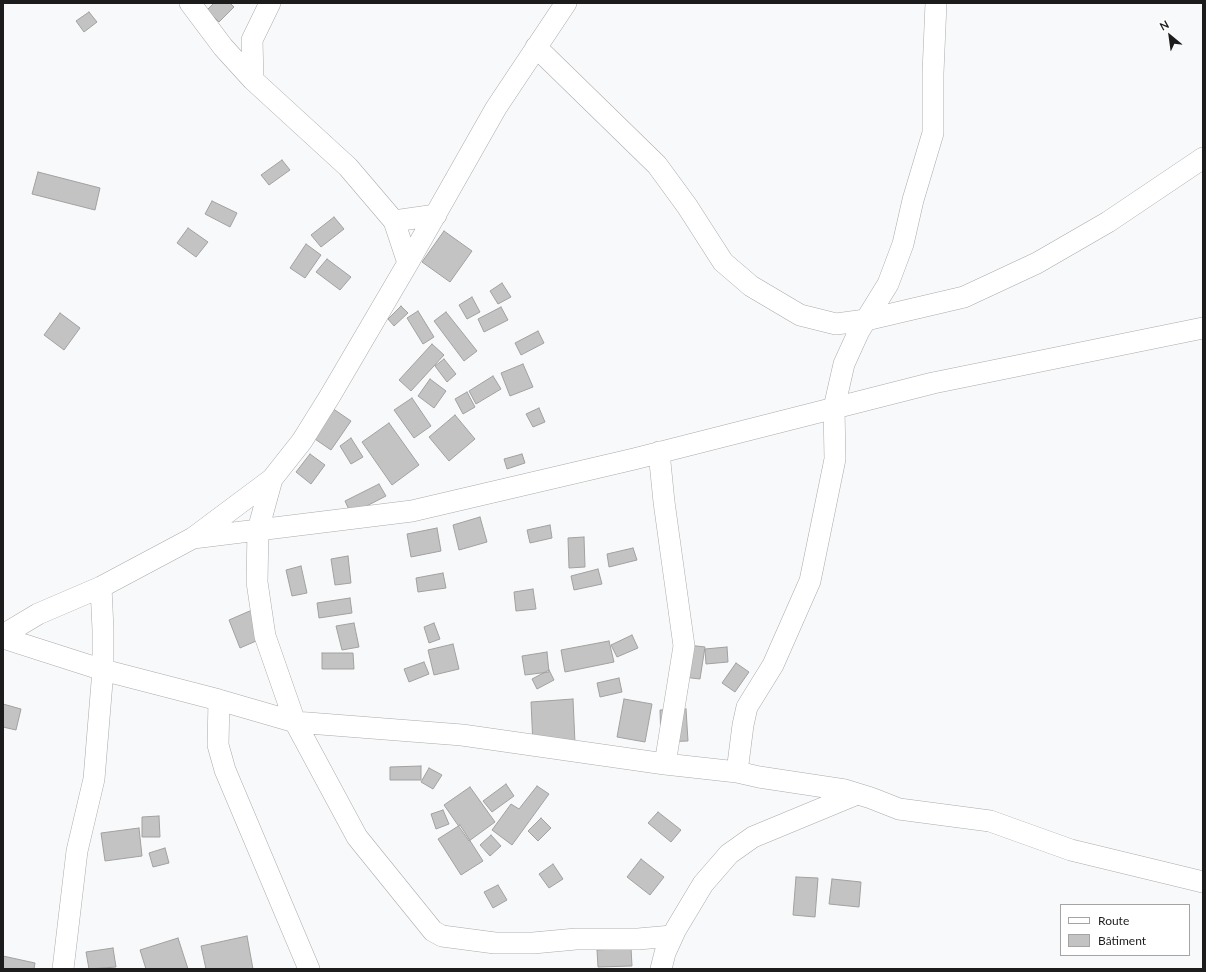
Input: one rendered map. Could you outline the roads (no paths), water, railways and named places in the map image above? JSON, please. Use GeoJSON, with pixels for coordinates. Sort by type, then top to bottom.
{"type":"FeatureCollection","features":[{"type":"Feature","properties":{"kind":"street"},"geometry":{"type":"LineString","coordinates":[[190,3],[223,47],[253,80],[348,167],[394,221],[408,263]]}},
{"type":"Feature","properties":{"kind":"street"},"geometry":{"type":"LineString","coordinates":[[253,80],[252,40],[270,3]]}},
{"type":"Feature","properties":{"kind":"street"},"geometry":{"type":"LineString","coordinates":[[3,635],[38,614],[101,587],[193,538],[272,479],[302,441],[330,396],[436,215],[496,108],[566,3]]}},
{"type":"Feature","properties":{"kind":"street"},"geometry":{"type":"LineString","coordinates":[[737,772],[743,725],[747,707],[773,665],[810,581],[835,459],[834,408],[844,364],[859,331],[888,284],[904,244],[913,200],[933,133],[933,73],[936,3]]}},
{"type":"Feature","properties":{"kind":"street"},"geometry":{"type":"LineString","coordinates":[[223,47],[252,40]]}},
{"type":"Feature","properties":{"kind":"street"},"geometry":{"type":"LineString","coordinates":[[536,47],[657,165],[688,206],[723,262],[751,286],[800,315],[836,324],[866,320],[964,297],[1037,263],[1108,222],[1203,158]]}},
{"type":"Feature","properties":{"kind":"street"},"geometry":{"type":"LineString","coordinates":[[394,221],[436,215]]}},
{"type":"Feature","properties":{"kind":"street"},"geometry":{"type":"LineString","coordinates":[[193,538],[412,511],[660,452],[932,383],[1203,328]]}},
{"type":"Feature","properties":{"kind":"street"},"geometry":{"type":"LineString","coordinates":[[660,452],[665,510],[684,646],[665,764]]}},
{"type":"Feature","properties":{"kind":"street"},"geometry":{"type":"LineString","coordinates":[[272,479],[258,530],[256,582],[265,636],[295,722],[357,837],[433,931],[442,936],[495,943],[533,943],[576,939],[638,939],[672,936]]}},
{"type":"Feature","properties":{"kind":"street"},"geometry":{"type":"LineString","coordinates":[[63,969],[77,851],[94,779],[102,670],[103,630],[101,587]]}},
{"type":"Feature","properties":{"kind":"street"},"geometry":{"type":"LineString","coordinates":[[3,638],[102,670],[219,700],[295,722],[462,736],[665,764],[737,772],[759,777],[845,790],[899,809],[990,820],[1071,850],[1203,882]]}},
{"type":"Feature","properties":{"kind":"street"},"geometry":{"type":"LineString","coordinates":[[219,700],[218,745],[225,770],[309,969]]}},
{"type":"Feature","properties":{"kind":"street"},"geometry":{"type":"LineString","coordinates":[[661,969],[665,953],[672,936],[703,884],[729,854],[753,837],[857,794]]}}]}
